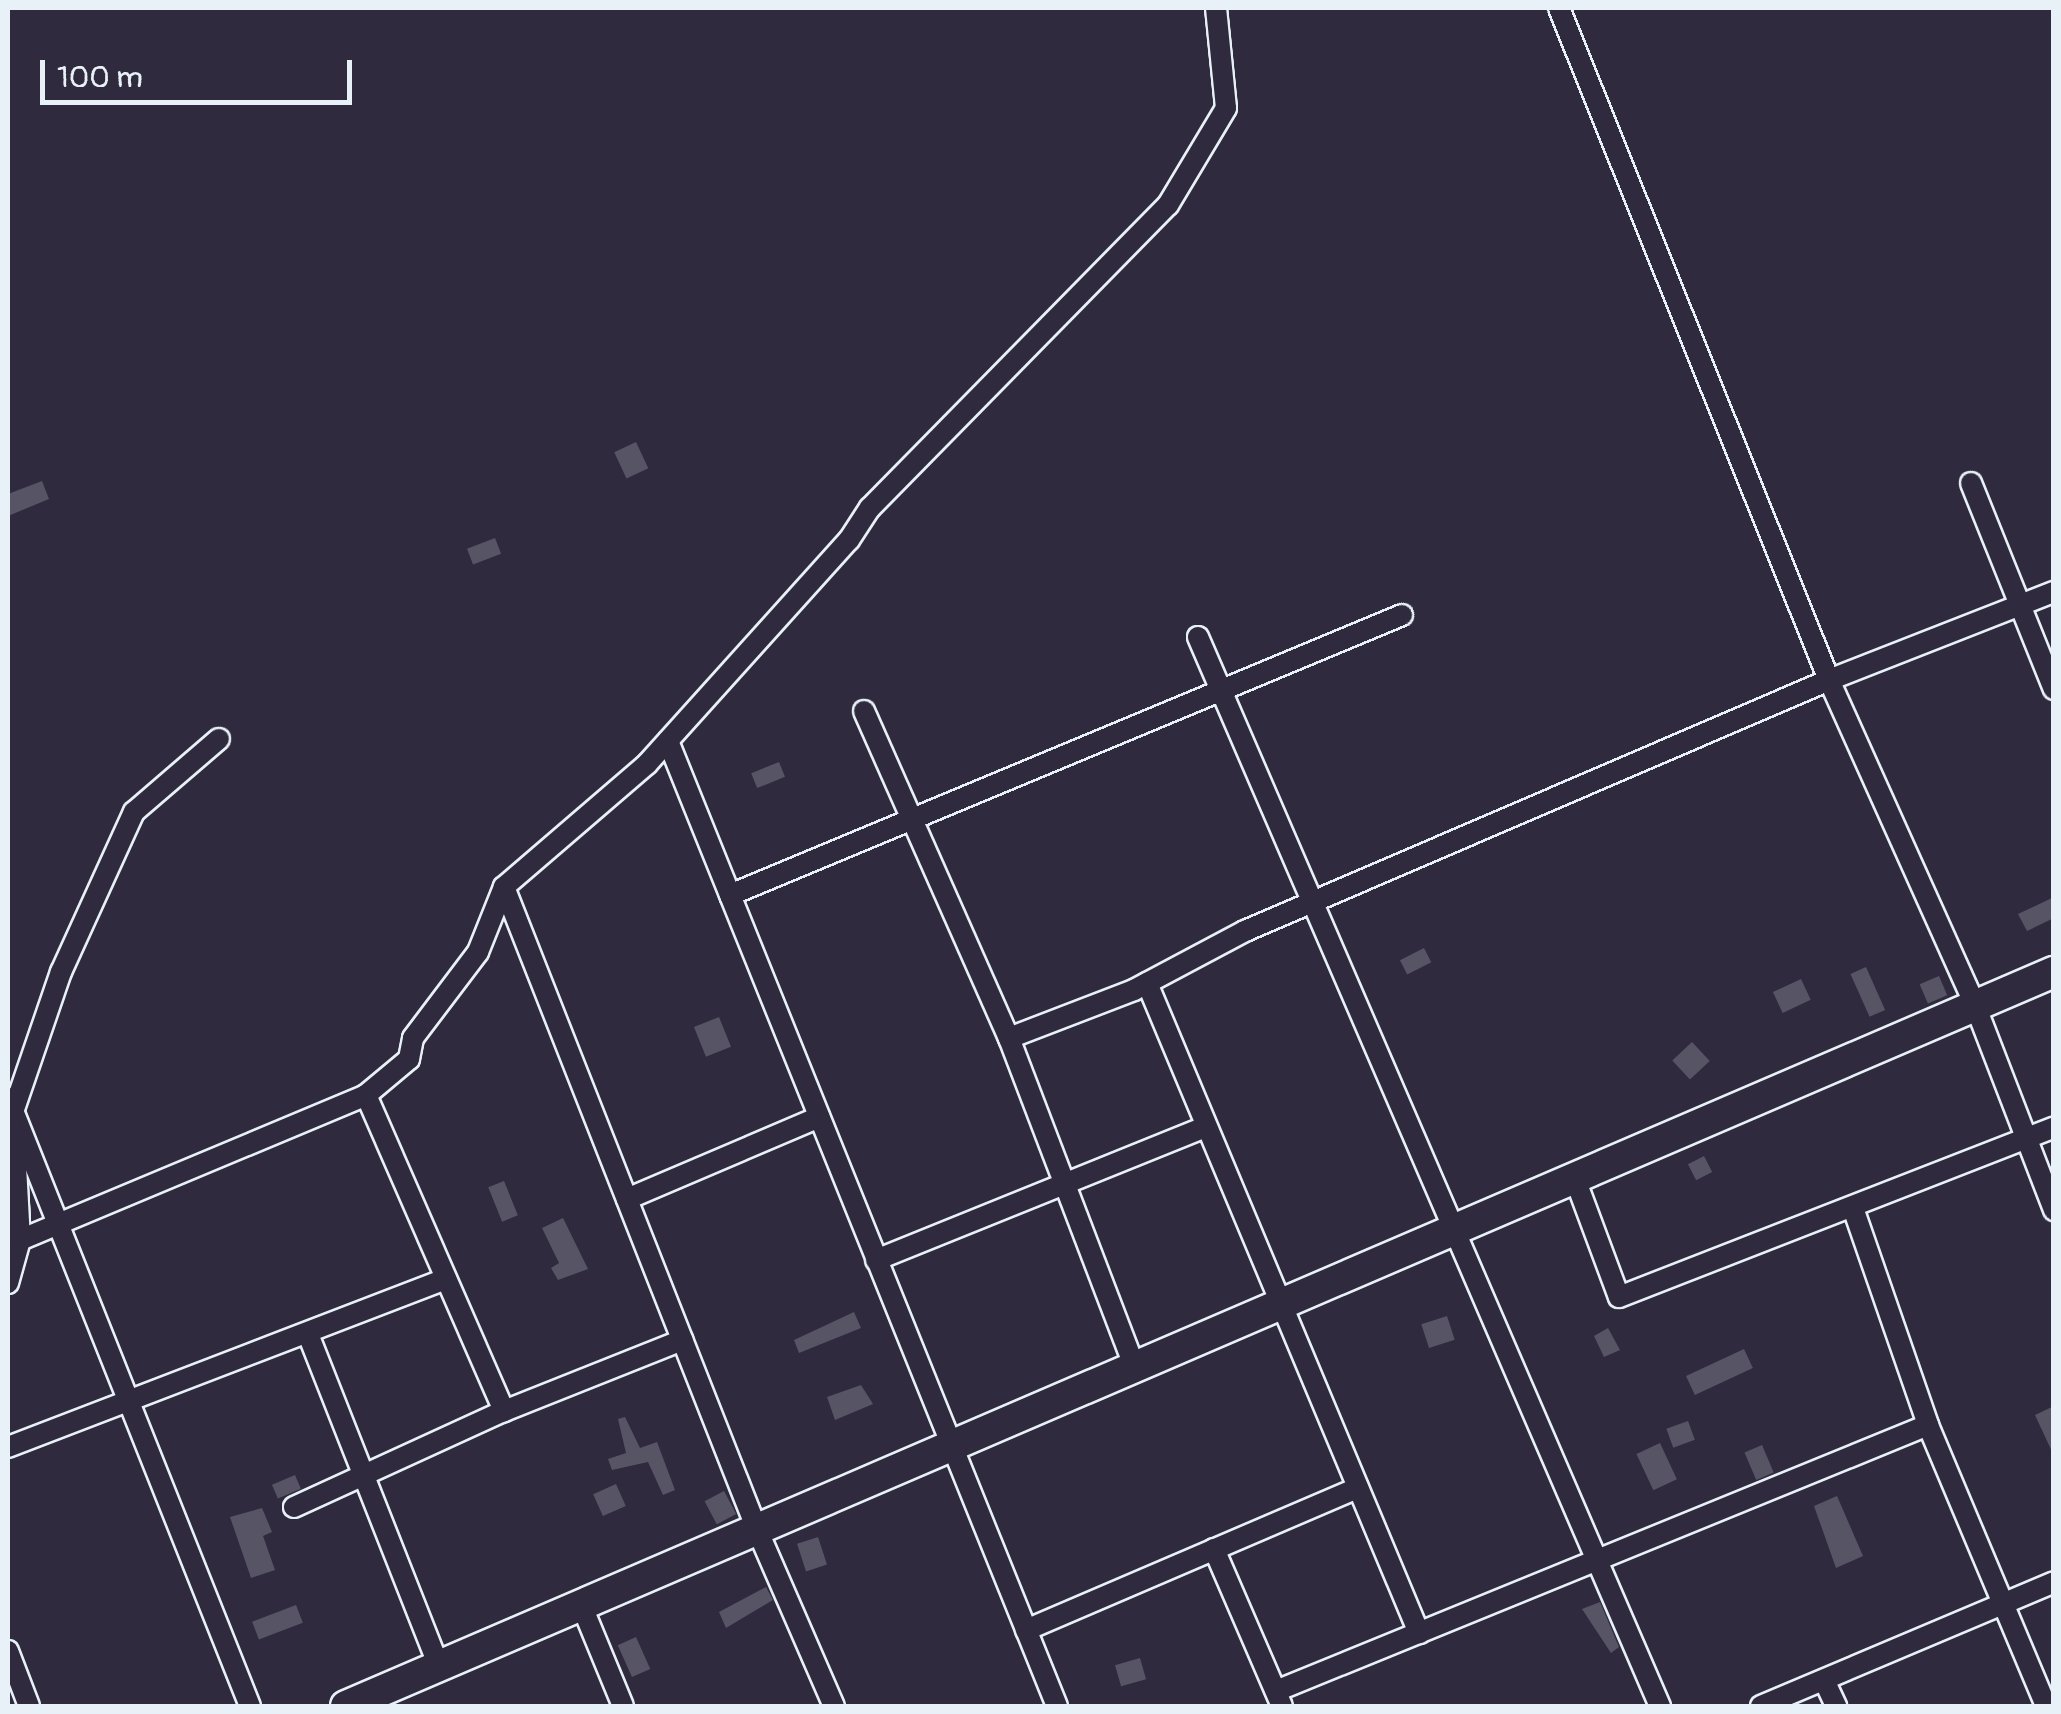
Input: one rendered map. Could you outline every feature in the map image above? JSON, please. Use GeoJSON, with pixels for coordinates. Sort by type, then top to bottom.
{"type":"FeatureCollection","features":[{"type":"Feature","properties":{"kind":"main road"},"geometry":{"type":"LineString","coordinates":[[346,1706],[2054,972]]}},
{"type":"Feature","properties":{"kind":"street"},"geometry":{"type":"LineString","coordinates":[[14,1242],[366,1095],[409,1059],[413,1038],[478,952],[504,887],[668,740],[849,540],[870,508],[1168,205],[1226,108],[1216,8]]}},
{"type":"Feature","properties":{"kind":"street"},"geometry":{"type":"LineString","coordinates":[[1559,8],[1829,680],[1975,1005],[2054,1210]]}},
{"type":"Feature","properties":{"kind":"street"},"geometry":{"type":"LineString","coordinates":[[1971,483],[2054,689]]}},
{"type":"Feature","properties":{"kind":"street"},"geometry":{"type":"LineString","coordinates":[[1009,1038],[1147,983],[1308,904],[1829,680],[2054,592]]}},
{"type":"Feature","properties":{"kind":"street"},"geometry":{"type":"LineString","coordinates":[[730,895],[1402,615]]}},
{"type":"Feature","properties":{"kind":"street"},"geometry":{"type":"LineString","coordinates":[[1198,637],[1308,904],[1456,1227],[1660,1706]]}},
{"type":"Feature","properties":{"kind":"street"},"geometry":{"type":"LineString","coordinates":[[864,711],[1009,1038],[1134,1365]]}},
{"type":"Feature","properties":{"kind":"street"},"geometry":{"type":"LineString","coordinates":[[8,1283],[14,1242],[10,1105],[61,972],[134,812],[220,738]]}},
{"type":"Feature","properties":{"kind":"street"},"geometry":{"type":"LineString","coordinates":[[668,740],[1057,1706]]}},
{"type":"Feature","properties":{"kind":"street"},"geometry":{"type":"LineString","coordinates":[[504,887],[756,1527],[834,1706]]}},
{"type":"Feature","properties":{"kind":"street"},"geometry":{"type":"LineString","coordinates":[[1147,983],[1418,1633]]}},
{"type":"Feature","properties":{"kind":"street"},"geometry":{"type":"LineString","coordinates":[[366,1095],[504,1411]]}},
{"type":"Feature","properties":{"kind":"street"},"geometry":{"type":"LineString","coordinates":[[10,1105],[54,1226],[250,1706]]}},
{"type":"Feature","properties":{"kind":"street"},"geometry":{"type":"LineString","coordinates":[[626,1198],[819,1117]]}},
{"type":"Feature","properties":{"kind":"street"},"geometry":{"type":"LineString","coordinates":[[876,1260],[1206,1127]]}},
{"type":"Feature","properties":{"kind":"street"},"geometry":{"type":"LineString","coordinates":[[1574,1176],[1619,1298],[2054,1127]]}},
{"type":"Feature","properties":{"kind":"street"},"geometry":{"type":"LineString","coordinates":[[1853,1208],[1928,1425],[2046,1706]]}},
{"type":"Feature","properties":{"kind":"street"},"geometry":{"type":"LineString","coordinates":[[8,1448],[446,1279]]}},
{"type":"Feature","properties":{"kind":"street"},"geometry":{"type":"LineString","coordinates":[[308,1334],[439,1666]]}},
{"type":"Feature","properties":{"kind":"street"},"geometry":{"type":"LineString","coordinates":[[294,1508],[504,1411],[682,1340]]}},
{"type":"Feature","properties":{"kind":"street"},"geometry":{"type":"LineString","coordinates":[[1214,1549],[1279,1699],[1418,1633],[1599,1563],[1928,1425]]}},
{"type":"Feature","properties":{"kind":"street"},"geometry":{"type":"LineString","coordinates":[[1026,1630],[1358,1488]]}},
{"type":"Feature","properties":{"kind":"street"},"geometry":{"type":"LineString","coordinates":[[1761,1706],[2054,1582]]}},
{"type":"Feature","properties":{"kind":"street"},"geometry":{"type":"LineString","coordinates":[[581,1604],[622,1706]]}},
{"type":"Feature","properties":{"kind":"street"},"geometry":{"type":"LineString","coordinates":[[8,1651],[30,1706]]}},
{"type":"Feature","properties":{"kind":"street"},"geometry":{"type":"LineString","coordinates":[[1824,1680],[1836,1706]]}},
{"type":"Feature","properties":{"kind":"building"},"geometry":{"type":"Polygon","coordinates":[[[636,442],[648,468],[627,478],[614,452],[636,442]]]}},
{"type":"Feature","properties":{"kind":"building"},"geometry":{"type":"Polygon","coordinates":[[[42,481],[49,499],[8,516],[8,494],[42,481]]]}},
{"type":"Feature","properties":{"kind":"building"},"geometry":{"type":"Polygon","coordinates":[[[495,538],[501,554],[473,565],[467,549],[495,538]]]}},
{"type":"Feature","properties":{"kind":"building"},"geometry":{"type":"Polygon","coordinates":[[[779,762],[785,777],[757,788],[751,773],[779,762]]]}},
{"type":"Feature","properties":{"kind":"building"},"geometry":{"type":"Polygon","coordinates":[[[2054,897],[2054,918],[2027,931],[2018,914],[2054,897]]]}},
{"type":"Feature","properties":{"kind":"building"},"geometry":{"type":"Polygon","coordinates":[[[1424,948],[1431,962],[1407,975],[1400,960],[1424,948]]]}},
{"type":"Feature","properties":{"kind":"building"},"geometry":{"type":"Polygon","coordinates":[[[1866,967],[1885,1010],[1870,1017],[1850,974],[1866,967]]]}},
{"type":"Feature","properties":{"kind":"building"},"geometry":{"type":"Polygon","coordinates":[[[1939,976],[1947,995],[1928,1004],[1920,984],[1939,976]]]}},
{"type":"Feature","properties":{"kind":"building"},"geometry":{"type":"Polygon","coordinates":[[[1801,979],[1811,1000],[1783,1013],[1773,992],[1801,979]]]}},
{"type":"Feature","properties":{"kind":"building"},"geometry":{"type":"Polygon","coordinates":[[[719,1017],[731,1047],[706,1057],[694,1027],[719,1017]]]}},
{"type":"Feature","properties":{"kind":"building"},"geometry":{"type":"Polygon","coordinates":[[[1692,1042],[1710,1061],[1690,1079],[1672,1060],[1692,1042]]]}},
{"type":"Feature","properties":{"kind":"building"},"geometry":{"type":"Polygon","coordinates":[[[1704,1156],[1712,1172],[1696,1180],[1688,1164],[1704,1156]]]}},
{"type":"Feature","properties":{"kind":"building"},"geometry":{"type":"Polygon","coordinates":[[[504,1181],[518,1215],[502,1222],[488,1187],[504,1181]]]}},
{"type":"Feature","properties":{"kind":"building"},"geometry":{"type":"Polygon","coordinates":[[[563,1218],[588,1269],[558,1280],[551,1268],[559,1263],[542,1228],[563,1218]]]}},
{"type":"Feature","properties":{"kind":"building"},"geometry":{"type":"Polygon","coordinates":[[[854,1312],[861,1328],[799,1353],[794,1340],[854,1312]]]}},
{"type":"Feature","properties":{"kind":"building"},"geometry":{"type":"Polygon","coordinates":[[[1447,1316],[1455,1340],[1429,1348],[1421,1324],[1447,1316]]]}},
{"type":"Feature","properties":{"kind":"building"},"geometry":{"type":"Polygon","coordinates":[[[1608,1328],[1620,1350],[1604,1357],[1594,1336],[1608,1328]]]}},
{"type":"Feature","properties":{"kind":"building"},"geometry":{"type":"Polygon","coordinates":[[[1744,1349],[1753,1368],[1695,1395],[1686,1376],[1744,1349]]]}},
{"type":"Feature","properties":{"kind":"building"},"geometry":{"type":"Polygon","coordinates":[[[861,1385],[873,1404],[835,1420],[827,1397],[861,1385]]]}},
{"type":"Feature","properties":{"kind":"building"},"geometry":{"type":"Polygon","coordinates":[[[2054,1406],[2054,1456],[2035,1415],[2054,1406]]]}},
{"type":"Feature","properties":{"kind":"building"},"geometry":{"type":"Polygon","coordinates":[[[625,1417],[640,1448],[657,1442],[675,1490],[663,1495],[648,1462],[612,1470],[608,1459],[626,1453],[618,1419],[625,1417]]]}},
{"type":"Feature","properties":{"kind":"building"},"geometry":{"type":"Polygon","coordinates":[[[1688,1421],[1695,1440],[1673,1448],[1666,1429],[1688,1421]]]}},
{"type":"Feature","properties":{"kind":"building"},"geometry":{"type":"Polygon","coordinates":[[[1660,1443],[1677,1479],[1653,1490],[1636,1454],[1660,1443]]]}},
{"type":"Feature","properties":{"kind":"building"},"geometry":{"type":"Polygon","coordinates":[[[1762,1445],[1774,1473],[1756,1480],[1745,1452],[1762,1445]]]}},
{"type":"Feature","properties":{"kind":"building"},"geometry":{"type":"Polygon","coordinates":[[[295,1475],[301,1489],[278,1499],[272,1485],[295,1475]]]}},
{"type":"Feature","properties":{"kind":"building"},"geometry":{"type":"Polygon","coordinates":[[[616,1484],[626,1506],[603,1516],[593,1494],[616,1484]]]}},
{"type":"Feature","properties":{"kind":"building"},"geometry":{"type":"Polygon","coordinates":[[[724,1491],[736,1514],[717,1524],[705,1501],[724,1491]]]}},
{"type":"Feature","properties":{"kind":"building"},"geometry":{"type":"Polygon","coordinates":[[[1837,1496],[1863,1556],[1836,1568],[1814,1506],[1837,1496]]]}},
{"type":"Feature","properties":{"kind":"building"},"geometry":{"type":"Polygon","coordinates":[[[262,1508],[272,1532],[263,1536],[275,1570],[251,1578],[230,1517],[262,1508]]]}},
{"type":"Feature","properties":{"kind":"building"},"geometry":{"type":"Polygon","coordinates":[[[818,1537],[827,1565],[806,1571],[797,1544],[818,1537]]]}},
{"type":"Feature","properties":{"kind":"building"},"geometry":{"type":"Polygon","coordinates":[[[766,1587],[773,1600],[726,1628],[719,1612],[766,1587]]]}},
{"type":"Feature","properties":{"kind":"building"},"geometry":{"type":"Polygon","coordinates":[[[1600,1602],[1619,1647],[1611,1653],[1582,1609],[1600,1602]]]}},
{"type":"Feature","properties":{"kind":"building"},"geometry":{"type":"Polygon","coordinates":[[[296,1605],[303,1623],[259,1640],[252,1622],[296,1605]]]}},
{"type":"Feature","properties":{"kind":"building"},"geometry":{"type":"Polygon","coordinates":[[[636,1637],[650,1669],[632,1677],[618,1645],[636,1637]]]}},
{"type":"Feature","properties":{"kind":"building"},"geometry":{"type":"Polygon","coordinates":[[[1140,1658],[1146,1679],[1121,1686],[1115,1665],[1140,1658]]]}}]}
